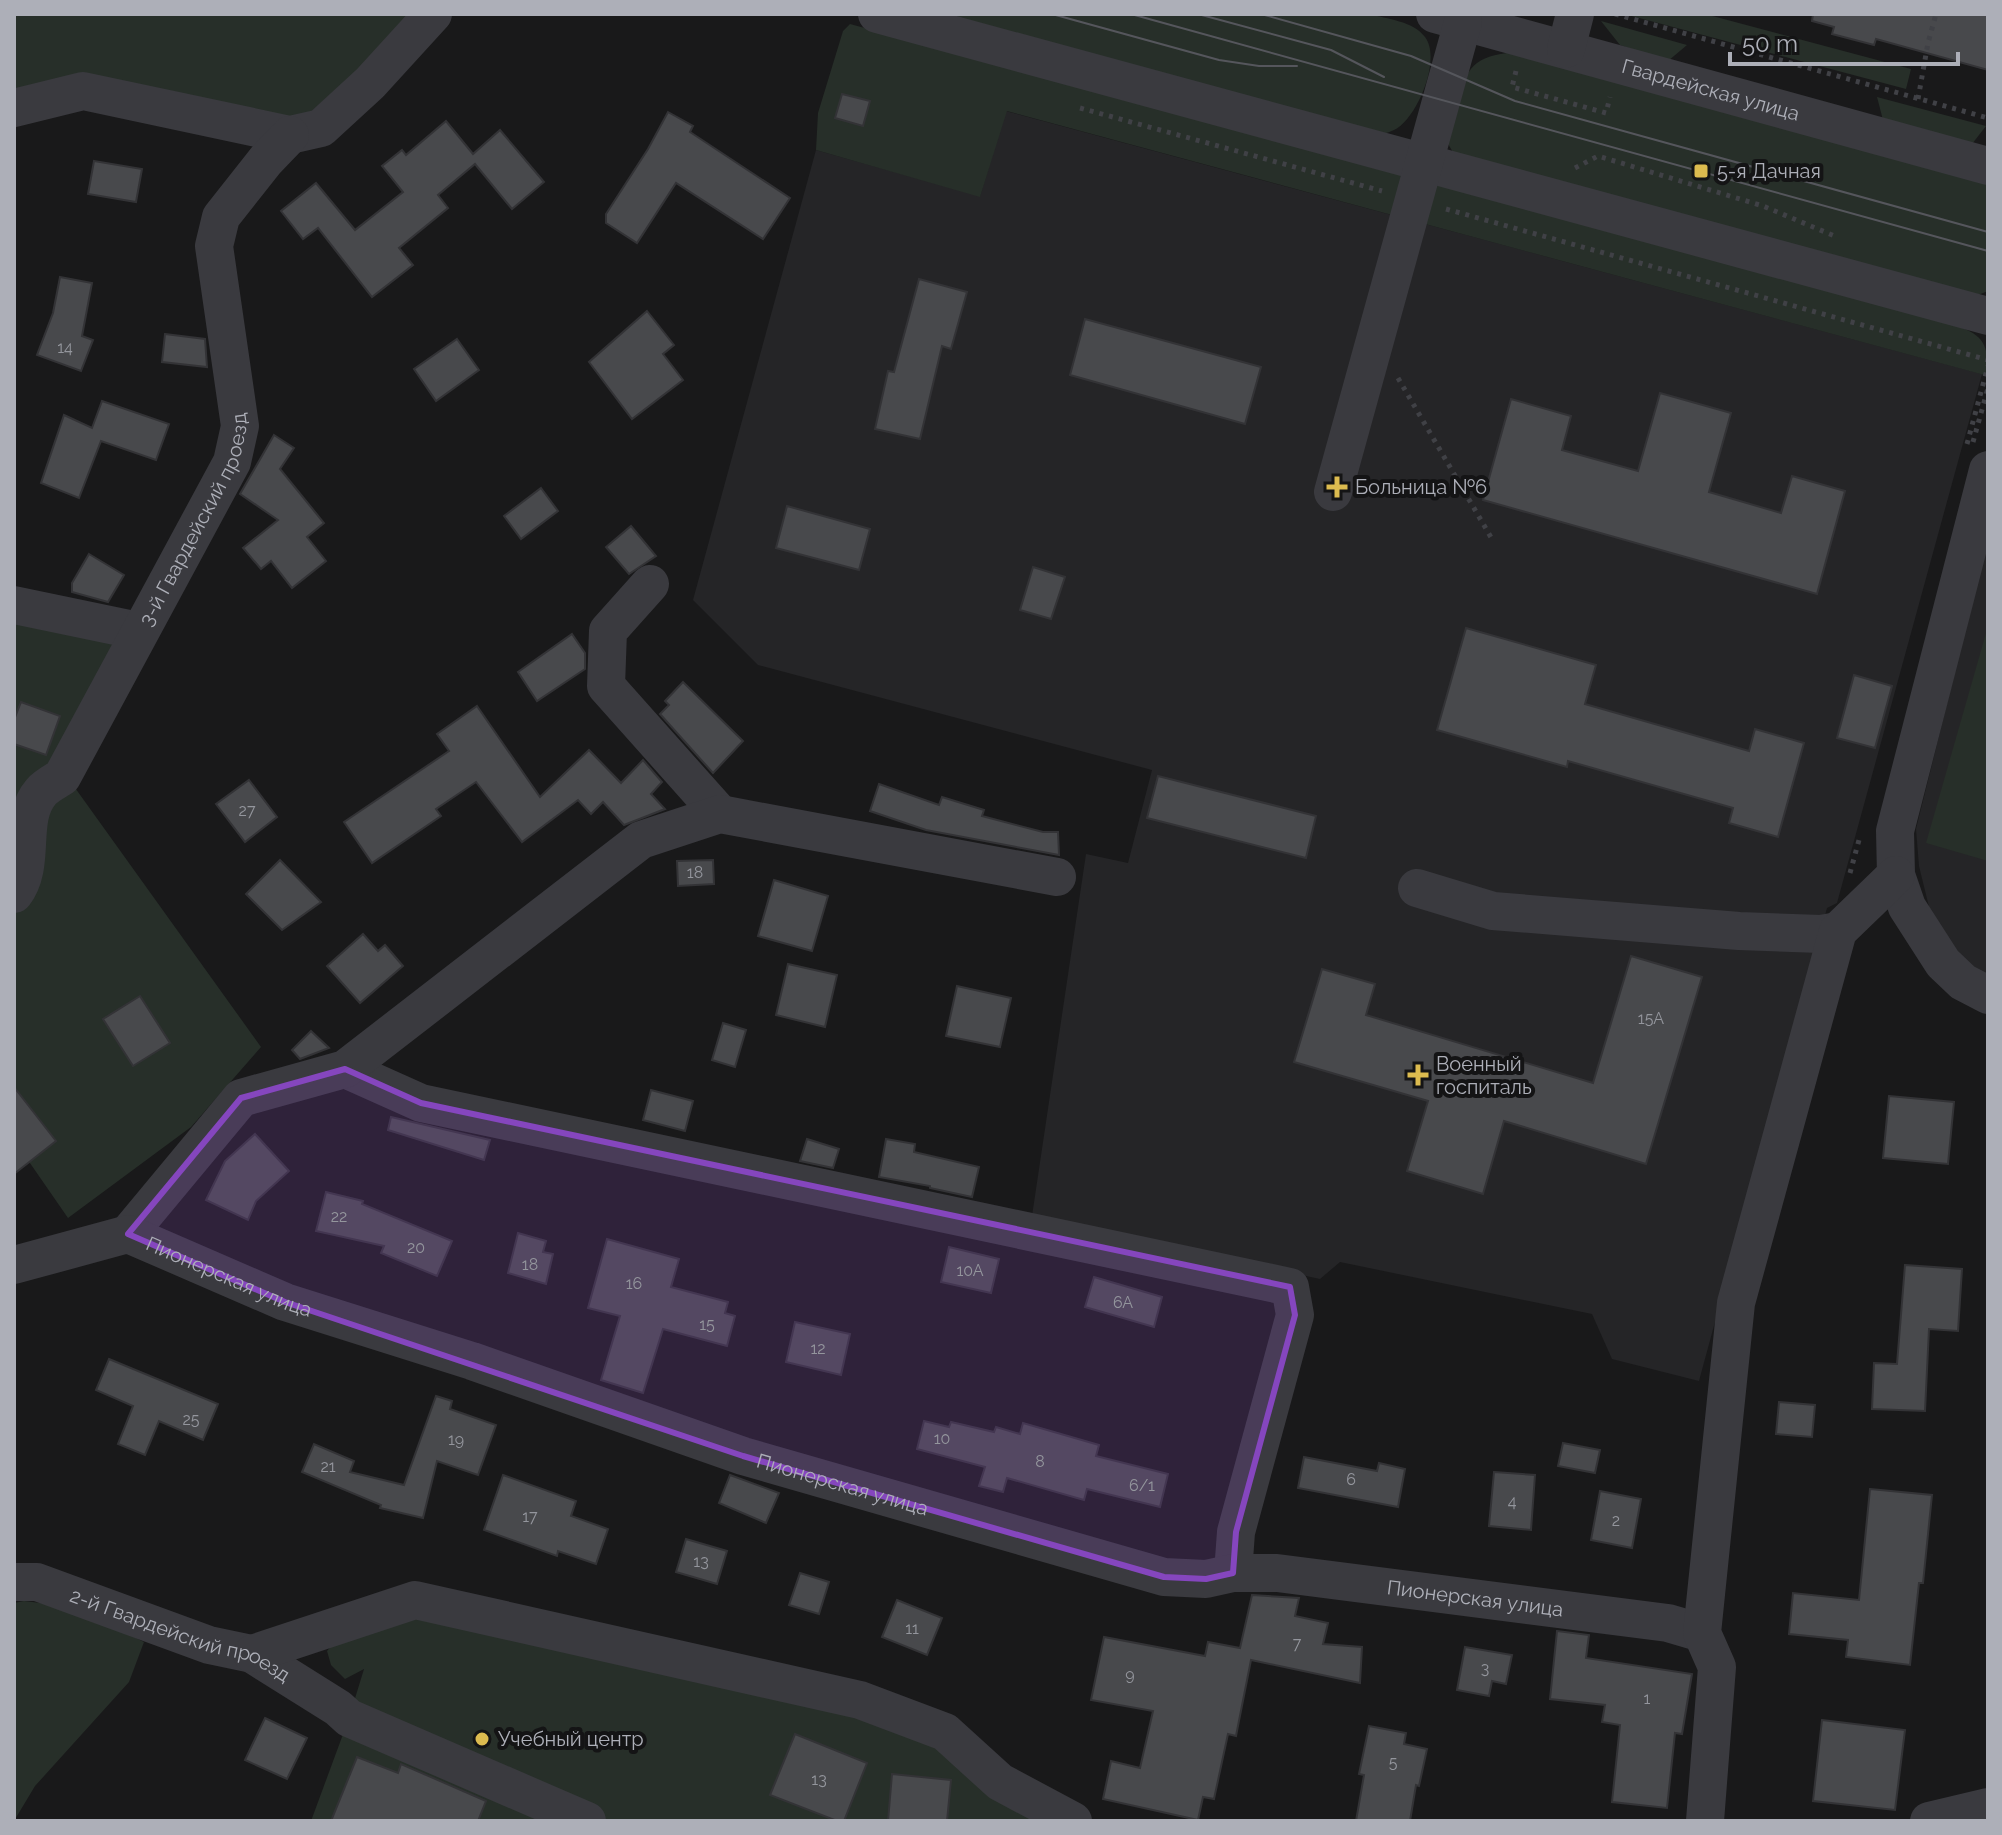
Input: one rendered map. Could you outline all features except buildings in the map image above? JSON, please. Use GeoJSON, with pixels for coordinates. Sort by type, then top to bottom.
{"type":"FeatureCollection","features":[{"type":"Feature","properties":{"kind":"street"},"geometry":{"type":"LineString","coordinates":[[14,108],[83,91],[290,135],[321,128],[370,83],[433,14]]}},
{"type":"Feature","properties":{"kind":"street"},"geometry":{"type":"LineString","coordinates":[[877,14],[1988,316]]}},
{"type":"Feature","properties":{"kind":"street"},"geometry":{"type":"LineString","coordinates":[[1333,492],[1424,163],[1449,18]]}},
{"type":"Feature","properties":{"kind":"street","name":"Гвардейская улица"},"geometry":{"type":"LineString","coordinates":[[1449,18],[1570,31],[1988,166]]}},
{"type":"Feature","properties":{"kind":"street","name":"3-й Гвардейский проезд"},"geometry":{"type":"LineString","coordinates":[[14,894],[25,875],[31,811],[41,791],[62,777],[232,462],[240,426],[214,246],[221,217],[290,135]]}},
{"type":"Feature","properties":{"kind":"street"},"geometry":{"type":"LineString","coordinates":[[1988,470],[1974,588],[1895,831],[1896,875],[1907,907],[1943,963],[1963,982],[1988,995]]}},
{"type":"Feature","properties":{"kind":"street"},"geometry":{"type":"LineString","coordinates":[[650,584],[608,631],[606,686],[720,814]]}},
{"type":"Feature","properties":{"kind":"street"},"geometry":{"type":"LineString","coordinates":[[14,605],[139,631]]}},
{"type":"Feature","properties":{"kind":"street"},"geometry":{"type":"LineString","coordinates":[[128,1234],[241,1098],[345,1069],[641,840],[720,814],[1057,877]]}},
{"type":"Feature","properties":{"kind":"street"},"geometry":{"type":"LineString","coordinates":[[1705,1821],[1717,1667],[1702,1633],[1736,1303],[1838,931],[1896,875]]}},
{"type":"Feature","properties":{"kind":"street"},"geometry":{"type":"LineString","coordinates":[[1417,888],[1493,911],[1739,931],[1821,934],[1838,931]]}},
{"type":"Feature","properties":{"kind":"street"},"geometry":{"type":"LineString","coordinates":[[345,1069],[421,1103],[1290,1287],[1295,1315],[1236,1532],[1233,1573]]}},
{"type":"Feature","properties":{"kind":"street","name":"Пионерская улица"},"geometry":{"type":"LineString","coordinates":[[14,1265],[128,1234],[285,1302],[472,1361],[743,1456],[1164,1577],[1206,1579],[1233,1573],[1277,1573],[1668,1623],[1702,1633]]}},
{"type":"Feature","properties":{"kind":"street","name":"2-й Гвардейский проезд"},"geometry":{"type":"LineString","coordinates":[[20,1580],[209,1645],[252,1654],[349,1718],[587,1821]]}},
{"type":"Feature","properties":{"kind":"street"},"geometry":{"type":"LineString","coordinates":[[252,1654],[415,1600],[860,1700],[945,1732],[1000,1782],[1073,1821]]}},
{"type":"Feature","properties":{"kind":"street"},"geometry":{"type":"LineString","coordinates":[[1929,1821],[1988,1807]]}},
{"type":"Feature","properties":{"kind":"path"},"geometry":{"type":"LineString","coordinates":[[1615,14],[1988,118]]}},
{"type":"Feature","properties":{"kind":"path"},"geometry":{"type":"LineString","coordinates":[[1918,99],[1936,14]]}},
{"type":"Feature","properties":{"kind":"path"},"geometry":{"type":"LineString","coordinates":[[1512,87],[1606,113]]}},
{"type":"Feature","properties":{"kind":"path"},"geometry":{"type":"LineString","coordinates":[[1598,156],[1763,206]]}},
{"type":"Feature","properties":{"kind":"path"},"geometry":{"type":"LineString","coordinates":[[1375,339],[1492,539]]}},
{"type":"Feature","properties":{"kind":"highlighted area"},"geometry":{"type":"Polygon","coordinates":[[[345,1069],[421,1103],[1290,1287],[1295,1315],[1236,1532],[1233,1573],[1206,1579],[1164,1577],[743,1456],[285,1302],[128,1234],[241,1098],[345,1069]]]}},
{"type":"Feature","properties":{"kind":"shaded area"},"geometry":{"type":"Polygon","coordinates":[[[14,14],[420,14],[312,111],[289,118],[14,96],[14,14]]]}},
{"type":"Feature","properties":{"kind":"shaded area"},"geometry":{"type":"Polygon","coordinates":[[[923,14],[1369,14],[1414,27],[1425,37],[1431,59],[1424,88],[1411,114],[1403,124],[1382,134],[923,14]]]}},
{"type":"Feature","properties":{"kind":"shaded area"},"geometry":{"type":"Polygon","coordinates":[[[1705,14],[1911,69],[1906,89],[1628,15],[1705,14]]]}},
{"type":"Feature","properties":{"kind":"shaded area"},"geometry":{"type":"Polygon","coordinates":[[[1601,21],[1687,45],[1668,61],[1620,45],[1601,21]]]}},
{"type":"Feature","properties":{"kind":"shaded area"},"geometry":{"type":"Polygon","coordinates":[[[850,24],[1955,325],[1973,333],[1983,343],[1988,376],[1007,111],[980,197],[816,150],[818,113],[843,31],[850,24]]]}},
{"type":"Feature","properties":{"kind":"shaded area"},"geometry":{"type":"Polygon","coordinates":[[[1513,52],[1988,182],[1988,291],[1978,295],[1454,154],[1444,137],[1466,77],[1481,60],[1513,52]]]}},
{"type":"Feature","properties":{"kind":"shaded area"},"geometry":{"type":"Polygon","coordinates":[[[1877,97],[1986,126],[1972,144],[1883,120],[1877,97]]]}},
{"type":"Feature","properties":{"kind":"shaded area","name":"Больница №6"},"geometry":{"type":"Polygon","coordinates":[[[1006,111],[1982,374],[1837,903],[1827,908],[1699,1381],[1612,1359],[1592,1314],[1340,1262],[1320,1279],[1032,1216],[1086,854],[1128,863],[1152,770],[758,665],[693,600],[816,150],[980,196],[1006,111]]]}},
{"type":"Feature","properties":{"kind":"shaded area"},"geometry":{"type":"Polygon","coordinates":[[[1988,538],[1988,980],[1951,950],[1930,911],[1919,866],[1916,829],[1988,538]]]}},
{"type":"Feature","properties":{"kind":"shaded area"},"geometry":{"type":"Polygon","coordinates":[[[14,598],[151,634],[73,785],[261,1047],[191,1127],[68,1218],[14,1140],[14,598]]]}},
{"type":"Feature","properties":{"kind":"shaded area"},"geometry":{"type":"Polygon","coordinates":[[[1988,626],[1988,861],[1926,843],[1988,626]]]}},
{"type":"Feature","properties":{"kind":"shaded area"},"geometry":{"type":"Polygon","coordinates":[[[24,1601],[73,1607],[144,1642],[129,1682],[35,1786],[14,1821],[14,1603],[24,1601]]]}},
{"type":"Feature","properties":{"kind":"shaded area"},"geometry":{"type":"Polygon","coordinates":[[[413,1617],[862,1713],[959,1759],[1039,1821],[311,1821],[364,1669],[345,1679],[331,1665],[327,1651],[339,1637],[413,1617]]]}},
{"type":"Feature","properties":{"kind":"tram line"},"geometry":{"type":"LineString","coordinates":[[1052,14],[1219,60],[1259,66],[1297,66]]}},
{"type":"Feature","properties":{"kind":"tram line"},"geometry":{"type":"LineString","coordinates":[[1131,14],[1988,251]]}},
{"type":"Feature","properties":{"kind":"tram line"},"geometry":{"type":"LineString","coordinates":[[1198,14],[1331,50],[1384,77]]}},
{"type":"Feature","properties":{"kind":"tram line"},"geometry":{"type":"LineString","coordinates":[[1261,14],[1411,56],[1515,101],[1988,232]]}},
{"type":"Feature","properties":{"kind":"place","name":"5-я Дачная"},"geometry":{"type":"Point","coordinates":[1701,171]}},
{"type":"Feature","properties":{"kind":"place","name":"Больница №6"},"geometry":{"type":"Point","coordinates":[1337,487]}},
{"type":"Feature","properties":{"kind":"place","name":"Военный госпиталь"},"geometry":{"type":"Point","coordinates":[1418,1075]}},
{"type":"Feature","properties":{"kind":"place","name":"Учебный центр"},"geometry":{"type":"Point","coordinates":[482,1739]}}]}
